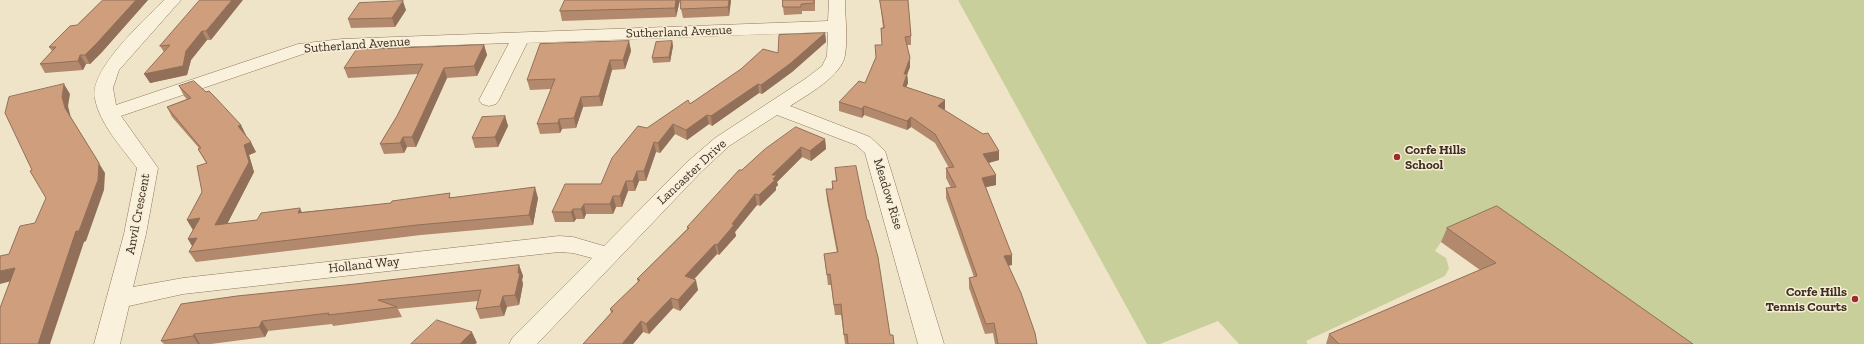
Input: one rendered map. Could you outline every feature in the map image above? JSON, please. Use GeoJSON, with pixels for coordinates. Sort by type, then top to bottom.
{"type":"FeatureCollection","features":[{"type":"Feature","properties":{"kind":"street","name":"Anvil Crescent"},"geometry":{"type":"LineString","coordinates":[[107,344],[136,234],[148,168],[109,114],[103,92],[106,77],[111,68],[173,0]]}},
{"type":"Feature","properties":{"kind":"street","name":"Lancaster Drive"},"geometry":{"type":"LineString","coordinates":[[522,344],[693,168],[722,142],[812,83],[828,69],[836,56],[838,26],[837,0]]}},
{"type":"Feature","properties":{"kind":"street","name":"Sutherland Avenue"},"geometry":{"type":"LineString","coordinates":[[109,114],[304,48],[342,44],[838,26]]}},
{"type":"Feature","properties":{"kind":"street"},"geometry":{"type":"LineString","coordinates":[[489,100],[520,38]]}},
{"type":"Feature","properties":{"kind":"street","name":"Meadow Rise"},"geometry":{"type":"LineString","coordinates":[[775,107],[863,141],[875,151],[931,344]]}},
{"type":"Feature","properties":{"kind":"street","name":"Holland Way"},"geometry":{"type":"LineString","coordinates":[[119,299],[183,286],[559,244],[573,245],[609,255]]}},
{"type":"Feature","properties":{"kind":"green space","name":"Corfe Hills School"},"geometry":{"type":"Polygon","coordinates":[[[958,0],[1864,0],[1864,344],[1664,344],[1491,220],[1441,242],[1435,251],[1446,258],[1449,268],[1445,276],[1306,341],[1308,344],[1239,344],[1218,321],[1160,344],[1147,344],[958,0]]]}},
{"type":"Feature","properties":{"kind":"building"},"geometry":{"type":"Polygon","coordinates":[[[103,0],[136,0],[85,55],[80,55],[78,61],[40,64],[56,47],[49,47],[70,26],[77,25],[103,0]]]}},
{"type":"Feature","properties":{"kind":"building"},"geometry":{"type":"Polygon","coordinates":[[[200,0],[232,0],[206,31],[202,31],[186,51],[183,66],[144,74],[170,45],[160,46],[200,0]]]}},
{"type":"Feature","properties":{"kind":"building"},"geometry":{"type":"Polygon","coordinates":[[[565,0],[676,0],[675,8],[560,11],[565,0]]]}},
{"type":"Feature","properties":{"kind":"building"},"geometry":{"type":"Polygon","coordinates":[[[681,0],[729,0],[728,7],[681,9],[681,0]]]}},
{"type":"Feature","properties":{"kind":"building"},"geometry":{"type":"Polygon","coordinates":[[[783,0],[814,0],[814,3],[801,4],[801,7],[783,7],[783,0]]]}},
{"type":"Feature","properties":{"kind":"building"},"geometry":{"type":"Polygon","coordinates":[[[880,0],[908,0],[911,36],[905,37],[910,58],[904,74],[907,74],[903,86],[945,100],[938,106],[983,134],[988,133],[999,151],[983,154],[996,175],[982,178],[1012,255],[1004,256],[1021,293],[1035,333],[1037,344],[998,344],[994,323],[986,324],[969,278],[977,276],[946,188],[956,187],[946,168],[954,167],[935,134],[911,117],[907,121],[864,106],[862,109],[839,102],[859,81],[865,83],[876,57],[875,45],[882,45],[881,28],[884,28],[880,0]]]}},
{"type":"Feature","properties":{"kind":"building"},"geometry":{"type":"Polygon","coordinates":[[[403,1],[392,18],[348,19],[359,3],[403,1]]]}},
{"type":"Feature","properties":{"kind":"building"},"geometry":{"type":"Polygon","coordinates":[[[825,33],[791,63],[761,85],[758,84],[711,116],[707,115],[686,130],[673,124],[658,143],[654,142],[644,171],[637,171],[633,181],[626,181],[620,196],[613,196],[610,204],[584,204],[581,209],[573,209],[571,212],[552,212],[565,184],[601,184],[612,158],[638,126],[647,128],[688,100],[690,104],[741,69],[763,49],[778,53],[779,35],[825,33]]]}},
{"type":"Feature","properties":{"kind":"building"},"geometry":{"type":"Polygon","coordinates":[[[629,41],[623,60],[610,60],[599,96],[581,97],[574,118],[559,119],[558,123],[537,124],[555,79],[527,80],[540,44],[629,41]]]}},
{"type":"Feature","properties":{"kind":"building"},"geometry":{"type":"Polygon","coordinates":[[[672,41],[669,57],[652,58],[656,42],[672,41]]]}},
{"type":"Feature","properties":{"kind":"building"},"geometry":{"type":"Polygon","coordinates":[[[484,45],[474,66],[444,68],[412,137],[403,137],[400,143],[380,144],[397,116],[423,64],[344,68],[356,50],[484,45]]]}},
{"type":"Feature","properties":{"kind":"building"},"geometry":{"type":"Polygon","coordinates":[[[194,81],[206,92],[209,91],[214,96],[241,125],[238,126],[251,142],[244,145],[249,162],[215,225],[257,220],[261,213],[300,208],[298,213],[391,203],[392,201],[450,193],[449,198],[535,187],[529,215],[417,225],[189,252],[197,238],[188,239],[200,218],[187,220],[202,192],[197,166],[207,163],[198,149],[201,148],[167,107],[191,98],[179,86],[194,81]]]}},
{"type":"Feature","properties":{"kind":"building"},"geometry":{"type":"Polygon","coordinates":[[[64,84],[62,97],[65,108],[99,163],[98,180],[79,231],[76,231],[38,344],[0,344],[0,308],[15,268],[0,271],[0,256],[9,254],[20,226],[35,223],[46,198],[30,171],[32,170],[5,113],[9,97],[64,84]]]}},
{"type":"Feature","properties":{"kind":"building"},"geometry":{"type":"Polygon","coordinates":[[[505,116],[495,137],[472,138],[482,117],[505,116]]]}},
{"type":"Feature","properties":{"kind":"building"},"geometry":{"type":"Polygon","coordinates":[[[796,127],[825,139],[810,151],[801,147],[772,175],[777,175],[773,179],[775,180],[759,195],[755,194],[732,224],[734,225],[717,245],[715,244],[685,276],[696,280],[678,300],[671,298],[646,324],[641,321],[622,344],[583,344],[613,311],[610,309],[640,280],[637,279],[689,228],[687,227],[739,170],[742,170],[765,149],[796,127]]]}},
{"type":"Feature","properties":{"kind":"building"},"geometry":{"type":"Polygon","coordinates":[[[856,166],[867,220],[878,257],[890,335],[893,335],[894,344],[848,344],[847,334],[844,335],[841,304],[834,305],[830,274],[827,275],[824,254],[838,252],[826,189],[833,189],[832,181],[837,181],[835,168],[856,166]]]}},
{"type":"Feature","properties":{"kind":"building"},"geometry":{"type":"Polygon","coordinates":[[[1497,206],[1693,344],[1339,344],[1329,334],[1496,263],[1447,228],[1497,206]]]}},
{"type":"Feature","properties":{"kind":"building"},"geometry":{"type":"Polygon","coordinates":[[[519,265],[518,273],[520,273],[515,295],[503,296],[500,306],[476,309],[481,290],[378,300],[397,307],[262,321],[259,327],[194,334],[193,336],[161,341],[181,304],[237,296],[519,265]]]}},
{"type":"Feature","properties":{"kind":"building"},"geometry":{"type":"Polygon","coordinates":[[[437,320],[472,332],[460,344],[411,344],[437,320]]]}},
{"type":"Feature","properties":{"kind":"place","name":"Corfe Hills School"},"geometry":{"type":"Point","coordinates":[1397,157]}},
{"type":"Feature","properties":{"kind":"place","name":"Corfe Hills Tennis Courts"},"geometry":{"type":"Point","coordinates":[1855,299]}}]}
